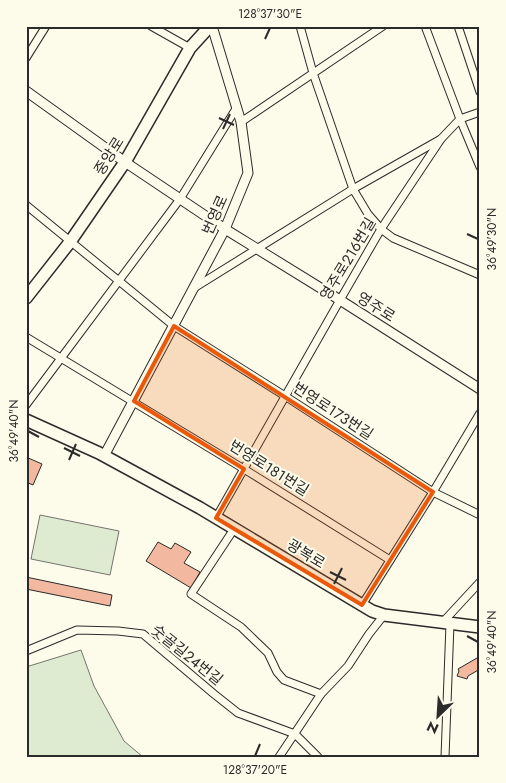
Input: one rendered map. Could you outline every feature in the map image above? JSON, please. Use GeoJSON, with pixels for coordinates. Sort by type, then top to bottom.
{"type":"FeatureCollection","features":[{"type":"Feature","properties":{"kind":"main road","name":"중앙로"},"geometry":{"type":"LineString","coordinates":[[26,298],[70,242],[125,162],[190,48],[211,26]]}},
{"type":"Feature","properties":{"kind":"main road","name":"광복로"},"geometry":{"type":"LineString","coordinates":[[26,420],[104,456],[234,528],[372,611],[384,615],[480,627]]}},
{"type":"Feature","properties":{"kind":"street"},"geometry":{"type":"LineString","coordinates":[[26,58],[46,26]]}},
{"type":"Feature","properties":{"kind":"street"},"geometry":{"type":"LineString","coordinates":[[151,26],[190,48]]}},
{"type":"Feature","properties":{"kind":"street","name":"번영로"},"geometry":{"type":"LineString","coordinates":[[104,456],[225,229],[248,173],[242,122],[211,26]]}},
{"type":"Feature","properties":{"kind":"street"},"geometry":{"type":"LineString","coordinates":[[300,26],[313,73],[353,189],[368,214],[393,238],[480,275]]}},
{"type":"Feature","properties":{"kind":"street"},"geometry":{"type":"LineString","coordinates":[[242,122],[383,26]]}},
{"type":"Feature","properties":{"kind":"street"},"geometry":{"type":"LineString","coordinates":[[425,26],[480,167]]}},
{"type":"Feature","properties":{"kind":"street"},"geometry":{"type":"LineString","coordinates":[[458,26],[480,92]]}},
{"type":"Feature","properties":{"kind":"street","name":"영주로"},"geometry":{"type":"LineString","coordinates":[[26,91],[125,162],[225,229],[480,389]]}},
{"type":"Feature","properties":{"kind":"street"},"geometry":{"type":"LineString","coordinates":[[26,405],[180,199],[237,107]]}},
{"type":"Feature","properties":{"kind":"street"},"geometry":{"type":"LineString","coordinates":[[194,288],[353,189],[441,139],[460,119],[480,112]]}},
{"type":"Feature","properties":{"kind":"street","name":"영주로216번길"},"geometry":{"type":"LineString","coordinates":[[216,518],[382,229],[441,139]]}},
{"type":"Feature","properties":{"kind":"street"},"geometry":{"type":"LineString","coordinates":[[26,205],[174,326]]}},
{"type":"Feature","properties":{"kind":"street","name":"번영로173번길"},"geometry":{"type":"LineString","coordinates":[[174,326],[433,492],[480,514]]}},
{"type":"Feature","properties":{"kind":"street"},"geometry":{"type":"LineString","coordinates":[[26,337],[134,401]]}},
{"type":"Feature","properties":{"kind":"street","name":"번영로181번길"},"geometry":{"type":"LineString","coordinates":[[134,401],[390,560]]}},
{"type":"Feature","properties":{"kind":"street"},"geometry":{"type":"LineString","coordinates":[[362,605],[480,414]]}},
{"type":"Feature","properties":{"kind":"street"},"geometry":{"type":"LineString","coordinates":[[234,528],[191,594],[241,627],[268,652],[277,672],[284,680],[321,694]]}},
{"type":"Feature","properties":{"kind":"street"},"geometry":{"type":"LineString","coordinates":[[445,757],[446,623],[480,582]]}},
{"type":"Feature","properties":{"kind":"street"},"geometry":{"type":"LineString","coordinates":[[279,757],[321,694],[348,666],[384,615]]}},
{"type":"Feature","properties":{"kind":"street","name":"숫골길24번길"},"geometry":{"type":"LineString","coordinates":[[26,651],[78,630],[143,634],[238,713],[295,734]]}},
{"type":"Feature","properties":{"kind":"street"},"geometry":{"type":"LineString","coordinates":[[295,734],[318,757]]}},
{"type":"Feature","properties":{"kind":"highlighted area"},"geometry":{"type":"Polygon","coordinates":[[[174,326],[433,492],[362,605],[216,518],[244,469],[134,401],[174,326]]]}},
{"type":"Feature","properties":{"kind":"green space"},"geometry":{"type":"Polygon","coordinates":[[[40,515],[119,531],[110,575],[31,559],[40,515]]]}},
{"type":"Feature","properties":{"kind":"green space"},"geometry":{"type":"Polygon","coordinates":[[[81,650],[94,686],[124,741],[143,757],[26,757],[26,667],[81,650]]]}},
{"type":"Feature","properties":{"kind":"building"},"geometry":{"type":"Polygon","coordinates":[[[26,457],[42,464],[33,485],[26,482],[26,457]]]}},
{"type":"Feature","properties":{"kind":"building"},"geometry":{"type":"Polygon","coordinates":[[[158,542],[171,549],[175,543],[191,552],[184,563],[200,572],[191,588],[146,561],[158,542]]]}},
{"type":"Feature","properties":{"kind":"building"},"geometry":{"type":"Polygon","coordinates":[[[26,577],[112,595],[110,606],[26,589],[26,577]]]}},
{"type":"Feature","properties":{"kind":"building"},"geometry":{"type":"Polygon","coordinates":[[[477,658],[480,663],[480,669],[468,676],[467,679],[457,676],[458,669],[477,658]]]}}]}
